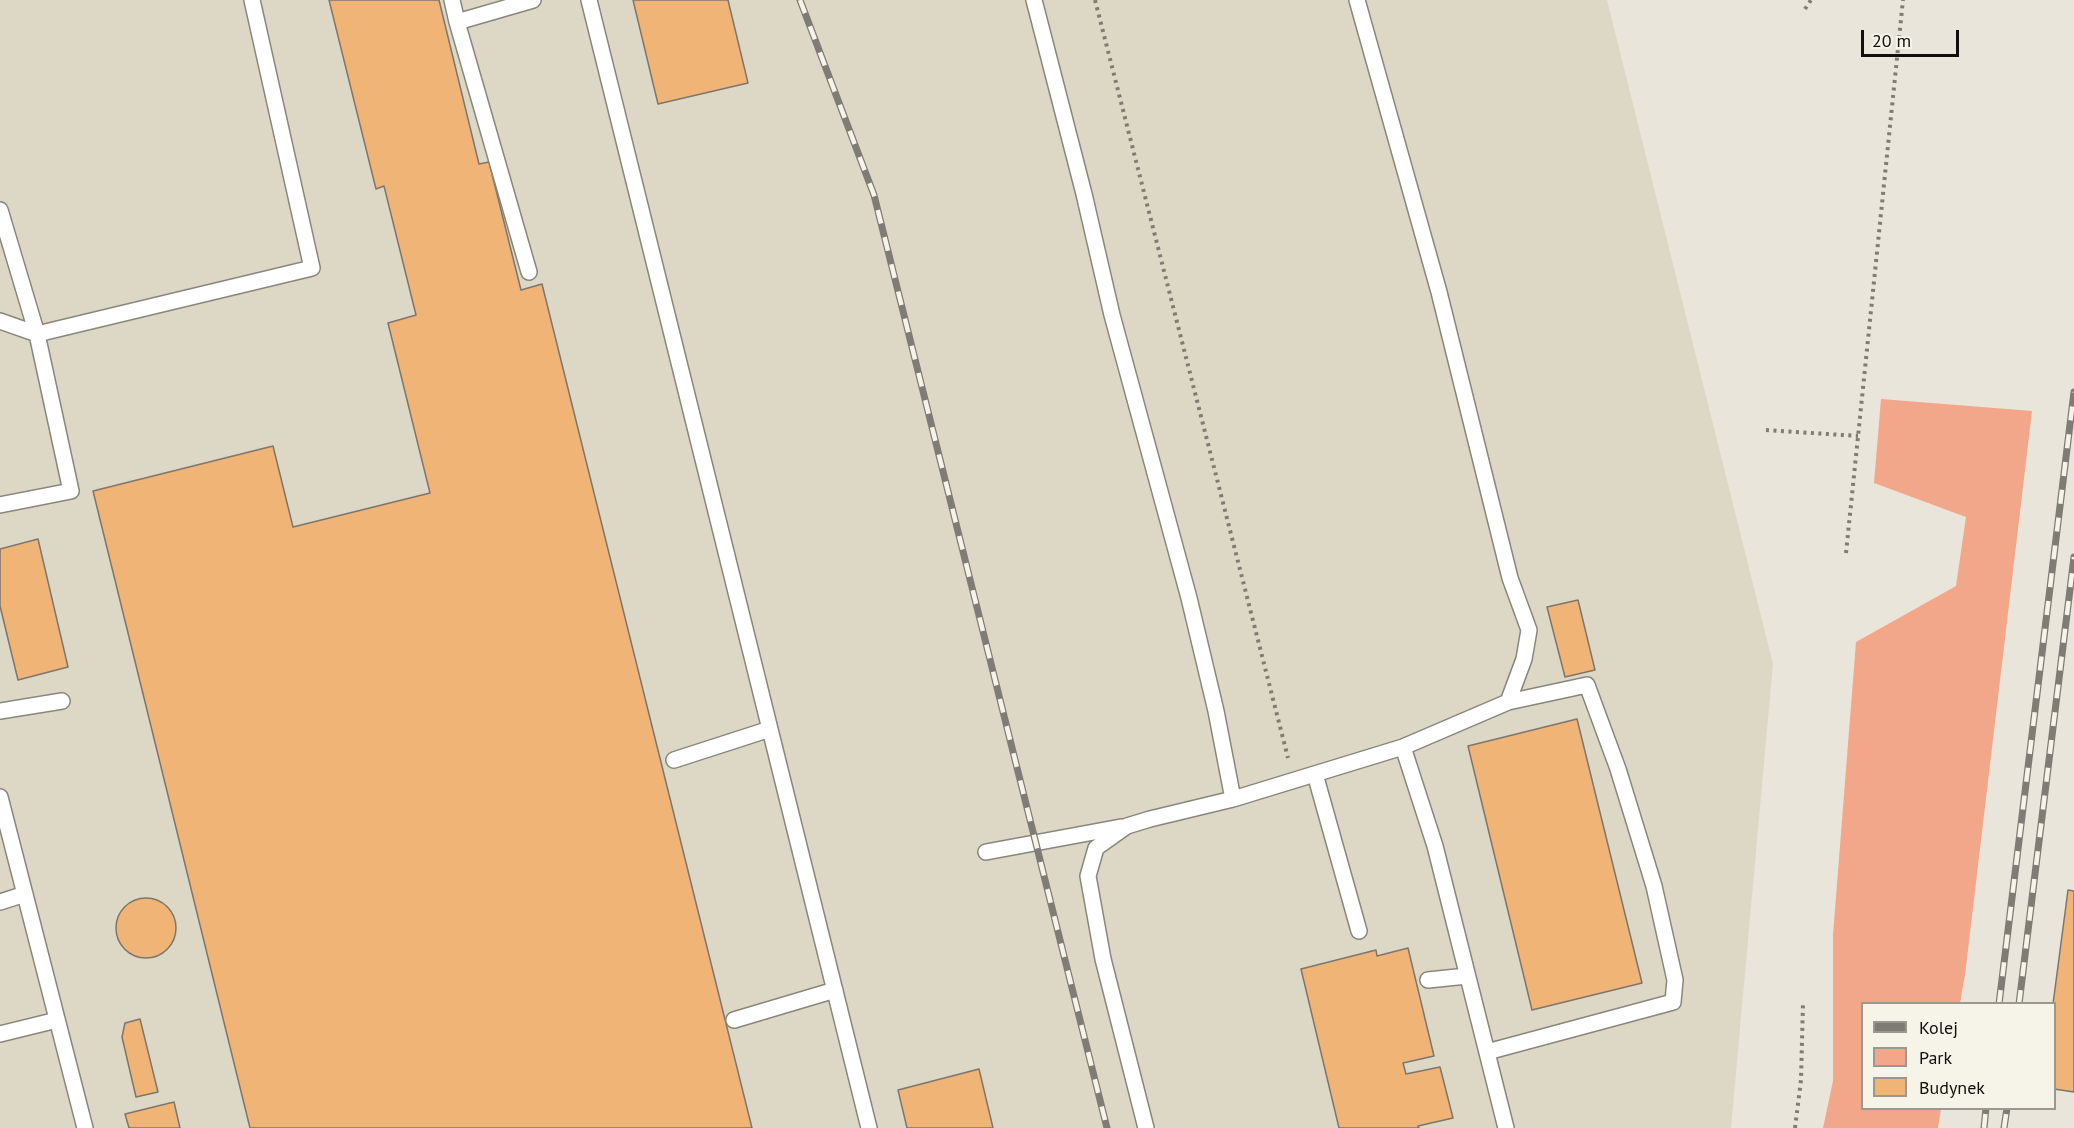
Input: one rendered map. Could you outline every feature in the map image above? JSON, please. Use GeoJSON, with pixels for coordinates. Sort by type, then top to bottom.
{"type":"FeatureCollection","features":[{"type":"Feature","properties":{"kind":"lane"},"geometry":{"type":"LineString","coordinates":[[0,321],[37,334],[312,268],[252,0]]}},
{"type":"Feature","properties":{"kind":"lane"},"geometry":{"type":"LineString","coordinates":[[452,0],[529,272]]}},
{"type":"Feature","properties":{"kind":"lane"},"geometry":{"type":"LineString","coordinates":[[457,22],[533,0]]}},
{"type":"Feature","properties":{"kind":"lane"},"geometry":{"type":"LineString","coordinates":[[589,0],[870,1128]]}},
{"type":"Feature","properties":{"kind":"lane"},"geometry":{"type":"LineString","coordinates":[[1034,0],[1084,194],[1112,315],[1189,598],[1216,711],[1233,799]]}},
{"type":"Feature","properties":{"kind":"lane"},"geometry":{"type":"LineString","coordinates":[[1357,0],[1439,292],[1510,578],[1529,630],[1524,659],[1508,702]]}},
{"type":"Feature","properties":{"kind":"lane"},"geometry":{"type":"LineString","coordinates":[[0,210],[37,334],[71,491],[0,505]]}},
{"type":"Feature","properties":{"kind":"lane"},"geometry":{"type":"LineString","coordinates":[[986,852],[1126,826],[1233,799],[1403,747],[1508,702],[1587,685],[1618,769],[1650,876],[1675,980],[1673,1002],[1487,1052]]}},
{"type":"Feature","properties":{"kind":"lane"},"geometry":{"type":"LineString","coordinates":[[0,711],[62,701]]}},
{"type":"Feature","properties":{"kind":"lane"},"geometry":{"type":"LineString","coordinates":[[674,760],[770,729]]}},
{"type":"Feature","properties":{"kind":"lane"},"geometry":{"type":"LineString","coordinates":[[1403,747],[1435,846],[1506,1128]]}},
{"type":"Feature","properties":{"kind":"lane"},"geometry":{"type":"LineString","coordinates":[[1315,774],[1359,931]]}},
{"type":"Feature","properties":{"kind":"lane"},"geometry":{"type":"LineString","coordinates":[[0,797],[3,825],[25,894],[85,1128]]}},
{"type":"Feature","properties":{"kind":"lane"},"geometry":{"type":"LineString","coordinates":[[1126,826],[1096,848],[1088,876],[1103,959],[1146,1128]]}},
{"type":"Feature","properties":{"kind":"lane"},"geometry":{"type":"LineString","coordinates":[[0,902],[25,894]]}},
{"type":"Feature","properties":{"kind":"lane"},"geometry":{"type":"LineString","coordinates":[[1428,980],[1467,976]]}},
{"type":"Feature","properties":{"kind":"lane"},"geometry":{"type":"LineString","coordinates":[[734,1020],[835,990]]}},
{"type":"Feature","properties":{"kind":"lane"},"geometry":{"type":"LineString","coordinates":[[0,1035],[57,1020]]}},
{"type":"Feature","properties":{"kind":"path"},"geometry":{"type":"LineString","coordinates":[[1095,0],[1294,781]]}},
{"type":"Feature","properties":{"kind":"path"},"geometry":{"type":"LineString","coordinates":[[1805,9],[1811,0]]}},
{"type":"Feature","properties":{"kind":"path"},"geometry":{"type":"LineString","coordinates":[[1846,553],[1904,0]]}},
{"type":"Feature","properties":{"kind":"path"},"geometry":{"type":"LineString","coordinates":[[1766,430],[1858,436]]}},
{"type":"Feature","properties":{"kind":"path"},"geometry":{"type":"LineString","coordinates":[[1795,1128],[1801,1080],[1803,1003]]}},
{"type":"Feature","properties":{"kind":"shaded area"},"geometry":{"type":"Polygon","coordinates":[[[0,0],[1607,0],[1773,664],[1731,1128],[0,1128],[0,0]]]}},
{"type":"Feature","properties":{"kind":"green space"},"geometry":{"type":"Polygon","coordinates":[[[1881,399],[2032,411],[1960,1002],[1861,1002],[1861,1110],[1941,1110],[1938,1128],[1823,1128],[1833,1081],[1833,935],[1856,642],[1956,586],[1966,517],[1874,483],[1881,399]]]}},
{"type":"Feature","properties":{"kind":"building"},"geometry":{"type":"Polygon","coordinates":[[[329,0],[439,0],[479,164],[489,162],[521,290],[542,284],[752,1128],[250,1128],[93,491],[273,446],[293,527],[430,493],[388,323],[416,315],[384,186],[376,189],[329,0]]]}},
{"type":"Feature","properties":{"kind":"building"},"geometry":{"type":"Polygon","coordinates":[[[633,0],[728,0],[748,83],[658,104],[633,0]]]}},
{"type":"Feature","properties":{"kind":"building"},"geometry":{"type":"Polygon","coordinates":[[[38,539],[68,667],[18,680],[0,606],[0,549],[38,539]]]}},
{"type":"Feature","properties":{"kind":"building"},"geometry":{"type":"Polygon","coordinates":[[[1578,600],[1595,670],[1565,677],[1547,607],[1578,600]]]}},
{"type":"Feature","properties":{"kind":"building"},"geometry":{"type":"Polygon","coordinates":[[[1577,719],[1642,983],[1532,1010],[1468,746],[1577,719]]]}},
{"type":"Feature","properties":{"kind":"building"},"geometry":{"type":"Polygon","coordinates":[[[2068,890],[2074,891],[2074,1092],[2056,1089],[2056,1002],[2053,1002],[2068,890]]]}},
{"type":"Feature","properties":{"kind":"building"},"geometry":{"type":"Polygon","coordinates":[[[146,898],[167,907],[176,928],[167,949],[146,958],[125,949],[116,928],[125,907],[146,898]]]}},
{"type":"Feature","properties":{"kind":"building"},"geometry":{"type":"Polygon","coordinates":[[[1408,948],[1434,1056],[1403,1063],[1406,1074],[1440,1067],[1453,1118],[1418,1126],[1419,1128],[1339,1128],[1301,969],[1376,950],[1377,956],[1408,948]]]}},
{"type":"Feature","properties":{"kind":"building"},"geometry":{"type":"Polygon","coordinates":[[[140,1019],[158,1092],[136,1097],[122,1037],[125,1023],[140,1019]]]}},
{"type":"Feature","properties":{"kind":"building"},"geometry":{"type":"Polygon","coordinates":[[[979,1069],[993,1128],[907,1128],[898,1090],[979,1069]]]}},
{"type":"Feature","properties":{"kind":"building"},"geometry":{"type":"Polygon","coordinates":[[[174,1102],[180,1128],[129,1128],[125,1114],[174,1102]]]}},
{"type":"Feature","properties":{"kind":"railway"},"geometry":{"type":"LineString","coordinates":[[800,0],[874,195],[1107,1128]]}},
{"type":"Feature","properties":{"kind":"railway"},"geometry":{"type":"LineString","coordinates":[[1999,1002],[2074,392]]}},
{"type":"Feature","properties":{"kind":"railway"},"geometry":{"type":"LineString","coordinates":[[2019,1002],[2074,557]]}},
{"type":"Feature","properties":{"kind":"railway"},"geometry":{"type":"LineString","coordinates":[[1984,1128],[1986,1110]]}},
{"type":"Feature","properties":{"kind":"railway"},"geometry":{"type":"LineString","coordinates":[[2004,1128],[2007,1110]]}}]}
